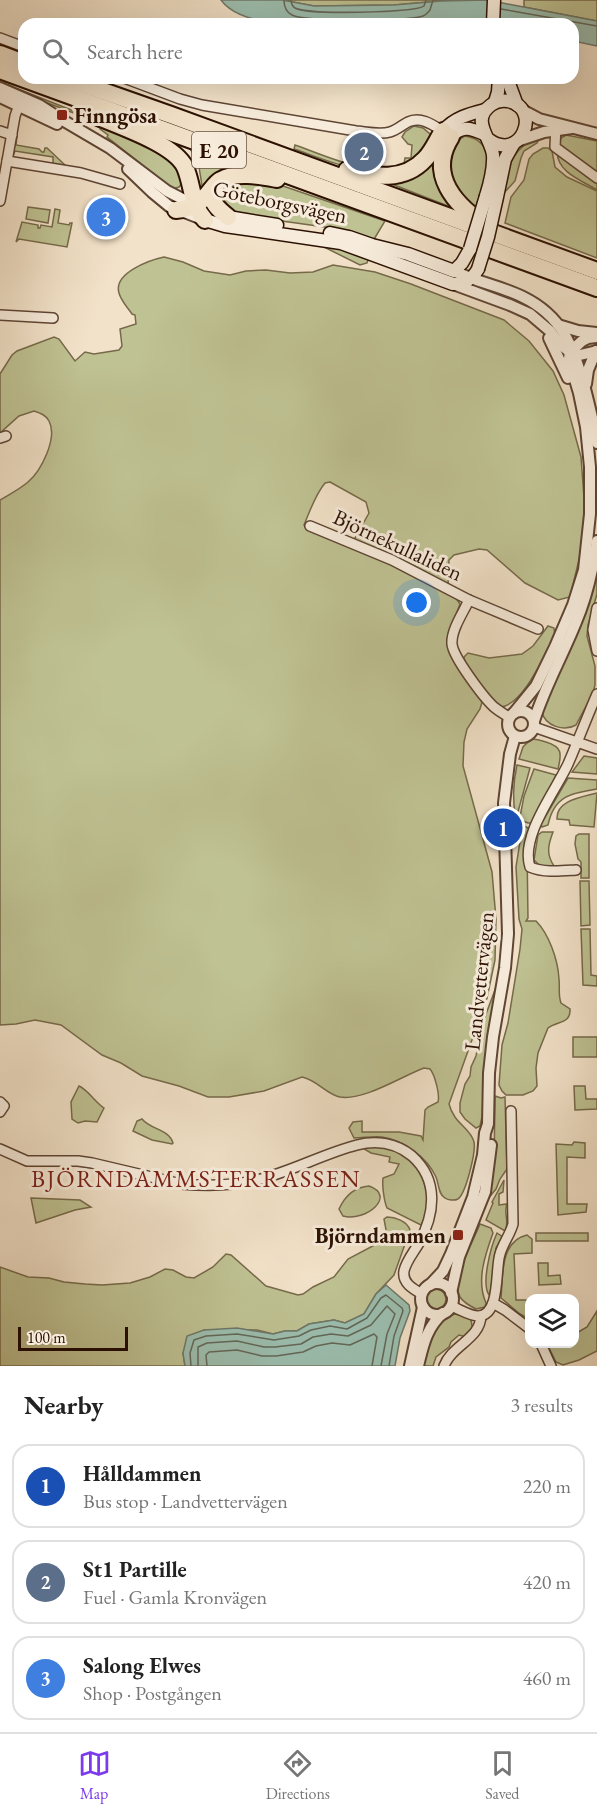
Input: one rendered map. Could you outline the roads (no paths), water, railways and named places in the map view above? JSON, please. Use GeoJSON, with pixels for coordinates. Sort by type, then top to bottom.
{"type":"FeatureCollection","features":[{"type":"Feature","properties":{"kind":"highway"},"geometry":{"type":"LineString","coordinates":[[0,54],[18,61]]}},
{"type":"Feature","properties":{"kind":"highway"},"geometry":{"type":"LineString","coordinates":[[0,71],[18,79]]}},
{"type":"Feature","properties":{"kind":"highway","name":"E 20"},"geometry":{"type":"LineString","coordinates":[[0,71],[18,77]]}},
{"type":"Feature","properties":{"kind":"highway"},"geometry":{"type":"LineString","coordinates":[[28,84],[165,147],[182,163],[203,205]]}},
{"type":"Feature","properties":{"kind":"highway","name":"E 20"},"geometry":{"type":"LineString","coordinates":[[37,84],[597,288]]}},
{"type":"Feature","properties":{"kind":"highway"},"geometry":{"type":"LineString","coordinates":[[82,84],[368,176],[397,175],[416,167],[447,134]]}},
{"type":"Feature","properties":{"kind":"highway","name":"E 20"},"geometry":{"type":"LineString","coordinates":[[82,84],[597,272]]}},
{"type":"Feature","properties":{"kind":"highway"},"geometry":{"type":"LineString","coordinates":[[118,113],[166,135],[187,150],[196,168],[203,205]]}},
{"type":"Feature","properties":{"kind":"highway"},"geometry":{"type":"LineString","coordinates":[[447,134],[442,162],[444,179],[450,193],[470,214],[518,243]]}},
{"type":"Feature","properties":{"kind":"highway"},"geometry":{"type":"LineString","coordinates":[[203,205],[220,180],[236,176],[258,176],[319,186]]}},
{"type":"Feature","properties":{"kind":"highway"},"geometry":{"type":"LineString","coordinates":[[189,181],[175,202],[184,209],[203,205],[211,196],[215,206],[228,217]]}},
{"type":"Feature","properties":{"kind":"main road"},"geometry":{"type":"LineString","coordinates":[[494,0],[494,18]]}},
{"type":"Feature","properties":{"kind":"main road"},"geometry":{"type":"LineString","coordinates":[[501,18],[502,0]]}},
{"type":"Feature","properties":{"kind":"main road"},"geometry":{"type":"LineString","coordinates":[[463,271],[488,237],[493,154],[481,122],[498,92],[499,84]]}},
{"type":"Feature","properties":{"kind":"main road"},"geometry":{"type":"LineString","coordinates":[[463,271],[470,279],[463,283],[463,271],[470,249],[505,159],[524,133],[526,125],[526,117],[509,84]]}},
{"type":"Feature","properties":{"kind":"main road"},"geometry":{"type":"LineString","coordinates":[[447,134],[452,122],[490,106],[506,101],[519,107]]}},
{"type":"Feature","properties":{"kind":"main road"},"geometry":{"type":"LineString","coordinates":[[447,134],[464,128],[476,129],[499,145],[505,146],[516,142]]}},
{"type":"Feature","properties":{"kind":"main road","name":"Göteborgsvägen"},"geometry":{"type":"LineString","coordinates":[[203,205],[225,226],[341,243],[463,271]]}},
{"type":"Feature","properties":{"kind":"main road","name":"Göteborgsvägen"},"geometry":{"type":"LineString","coordinates":[[228,217],[350,237],[463,271]]}},
{"type":"Feature","properties":{"kind":"street"},"geometry":{"type":"LineString","coordinates":[[0,38],[18,45]]}},
{"type":"Feature","properties":{"kind":"street"},"geometry":{"type":"LineString","coordinates":[[140,84],[202,105],[378,133],[390,132],[410,121],[417,120],[429,123],[447,134]]}},
{"type":"Feature","properties":{"kind":"street"},"geometry":{"type":"LineString","coordinates":[[0,88],[20,101]]}},
{"type":"Feature","properties":{"kind":"street"},"geometry":{"type":"LineString","coordinates":[[0,97],[39,105],[110,148],[175,202]]}},
{"type":"Feature","properties":{"kind":"street"},"geometry":{"type":"LineString","coordinates":[[0,201],[20,101]]}},
{"type":"Feature","properties":{"kind":"street"},"geometry":{"type":"LineString","coordinates":[[519,107],[556,127],[597,134]]}},
{"type":"Feature","properties":{"kind":"street"},"geometry":{"type":"LineString","coordinates":[[516,142],[556,127]]}},
{"type":"Feature","properties":{"kind":"street"},"geometry":{"type":"LineString","coordinates":[[556,127],[555,147],[597,178]]}},
{"type":"Feature","properties":{"kind":"street"},"geometry":{"type":"LineString","coordinates":[[0,131],[12,135]]}},
{"type":"Feature","properties":{"kind":"street"},"geometry":{"type":"LineString","coordinates":[[7,161],[81,173],[120,184]]}},
{"type":"Feature","properties":{"kind":"street"},"geometry":{"type":"LineString","coordinates":[[463,271],[482,276],[505,290]]}},
{"type":"Feature","properties":{"kind":"street"},"geometry":{"type":"LineString","coordinates":[[463,271],[474,292],[519,308],[541,322],[560,344],[573,352],[596,351],[582,392],[590,467],[590,514],[584,570],[573,606],[536,686],[512,715],[509,728],[515,736],[527,736],[534,724],[548,683],[576,623],[593,572],[597,541]]}},
{"type":"Feature","properties":{"kind":"street"},"geometry":{"type":"LineString","coordinates":[[470,279],[474,292]]}},
{"type":"Feature","properties":{"kind":"street"},"geometry":{"type":"LineString","coordinates":[[470,279],[505,290],[532,302],[558,325],[573,352],[597,443]]}},
{"type":"Feature","properties":{"kind":"street"},"geometry":{"type":"LineString","coordinates":[[0,315],[53,318]]}},
{"type":"Feature","properties":{"kind":"street"},"geometry":{"type":"LineString","coordinates":[[541,322],[571,386],[582,392]]}},
{"type":"Feature","properties":{"kind":"street"},"geometry":{"type":"LineString","coordinates":[[558,325],[597,335]]}},
{"type":"Feature","properties":{"kind":"street"},"geometry":{"type":"LineString","coordinates":[[573,352],[588,338],[597,335]]}},
{"type":"Feature","properties":{"kind":"street","name":"Björnekullaliden"},"geometry":{"type":"LineString","coordinates":[[310,526],[392,560],[469,600],[538,629]]}},
{"type":"Feature","properties":{"kind":"street","name":"Björnekullaliden"},"geometry":{"type":"LineString","coordinates":[[469,600],[456,626],[452,642],[454,652],[484,696],[495,707],[512,715]]}},
{"type":"Feature","properties":{"kind":"street"},"geometry":{"type":"LineString","coordinates":[[597,608],[593,630],[597,651]]}},
{"type":"Feature","properties":{"kind":"street"},"geometry":{"type":"LineString","coordinates":[[576,870],[540,870],[530,867],[528,861],[534,830],[564,772],[597,694]]}},
{"type":"Feature","properties":{"kind":"street"},"geometry":{"type":"LineString","coordinates":[[512,715],[525,711],[531,715],[534,724],[597,749]]}},
{"type":"Feature","properties":{"kind":"street","name":"Landvettervägen"},"geometry":{"type":"LineString","coordinates":[[430,1285],[439,1276],[448,1260],[473,1197],[488,1124],[489,1073],[508,934],[504,803],[510,754],[515,736]]}},
{"type":"Feature","properties":{"kind":"street"},"geometry":{"type":"LineString","coordinates":[[0,1102],[4,1106],[0,1112]]}},
{"type":"Feature","properties":{"kind":"street"},"geometry":{"type":"LineString","coordinates":[[444,1366],[453,1352],[479,1328],[481,1316],[493,1303],[499,1254],[511,1233],[513,1224],[511,1111]]}},
{"type":"Feature","properties":{"kind":"street","name":"Landvettervägen"},"geometry":{"type":"LineString","coordinates":[[452,1293],[459,1257],[485,1192],[490,1159],[491,1132],[488,1124]]}},
{"type":"Feature","properties":{"kind":"street"},"geometry":{"type":"LineString","coordinates":[[0,1149],[27,1161],[78,1161],[181,1184],[197,1185],[255,1180],[334,1151],[366,1143],[378,1142],[392,1145],[407,1152],[421,1165],[431,1185],[433,1203],[429,1221],[404,1272],[409,1286],[423,1294]]}},
{"type":"Feature","properties":{"kind":"street"},"geometry":{"type":"LineString","coordinates":[[410,1366],[423,1307],[423,1294],[430,1285],[443,1284],[452,1293],[453,1299],[447,1310],[427,1333],[418,1366]]}},
{"type":"Feature","properties":{"kind":"street"},"geometry":{"type":"LineString","coordinates":[[493,1303],[525,1325]]}},
{"type":"Feature","properties":{"kind":"street"},"geometry":{"type":"LineString","coordinates":[[423,1307],[432,1314],[447,1310],[481,1316]]}},
{"type":"Feature","properties":{"kind":"street"},"geometry":{"type":"LineString","coordinates":[[543,1348],[551,1366]]}},
{"type":"Feature","properties":{"kind":"water"},"geometry":{"type":"Polygon","coordinates":[[[221,0],[282,0],[314,6],[487,0],[597,21],[597,46],[579,42],[579,18],[250,18],[221,0]]]}},
{"type":"Feature","properties":{"kind":"water","name":"Björndammen"},"geometry":{"type":"Polygon","coordinates":[[[386,1285],[409,1305],[410,1311],[400,1338],[395,1366],[185,1366],[183,1353],[187,1336],[204,1330],[237,1328],[273,1334],[297,1331],[309,1324],[334,1320],[345,1323],[364,1314],[376,1294],[386,1285]]]}},
{"type":"Feature","properties":{"kind":"place","name":"Finngösa"},"geometry":{"type":"Point","coordinates":[62,115]}},
{"type":"Feature","properties":{"kind":"place","name":"St1 Partille"},"geometry":{"type":"Point","coordinates":[364,152]}},
{"type":"Feature","properties":{"kind":"place","name":"Salong Elwes"},"geometry":{"type":"Point","coordinates":[106,217]}},
{"type":"Feature","properties":{"kind":"place","name":"Hålldammen"},"geometry":{"type":"Point","coordinates":[503,828]}},
{"type":"Feature","properties":{"kind":"place","name":"Björndammen"},"geometry":{"type":"Point","coordinates":[458,1235]}},
{"type":"Feature","properties":{"kind":"district","name":"BJÖRNDAMMSTERRASSEN"},"geometry":{"type":"Point","coordinates":[196,1178]}}]}
